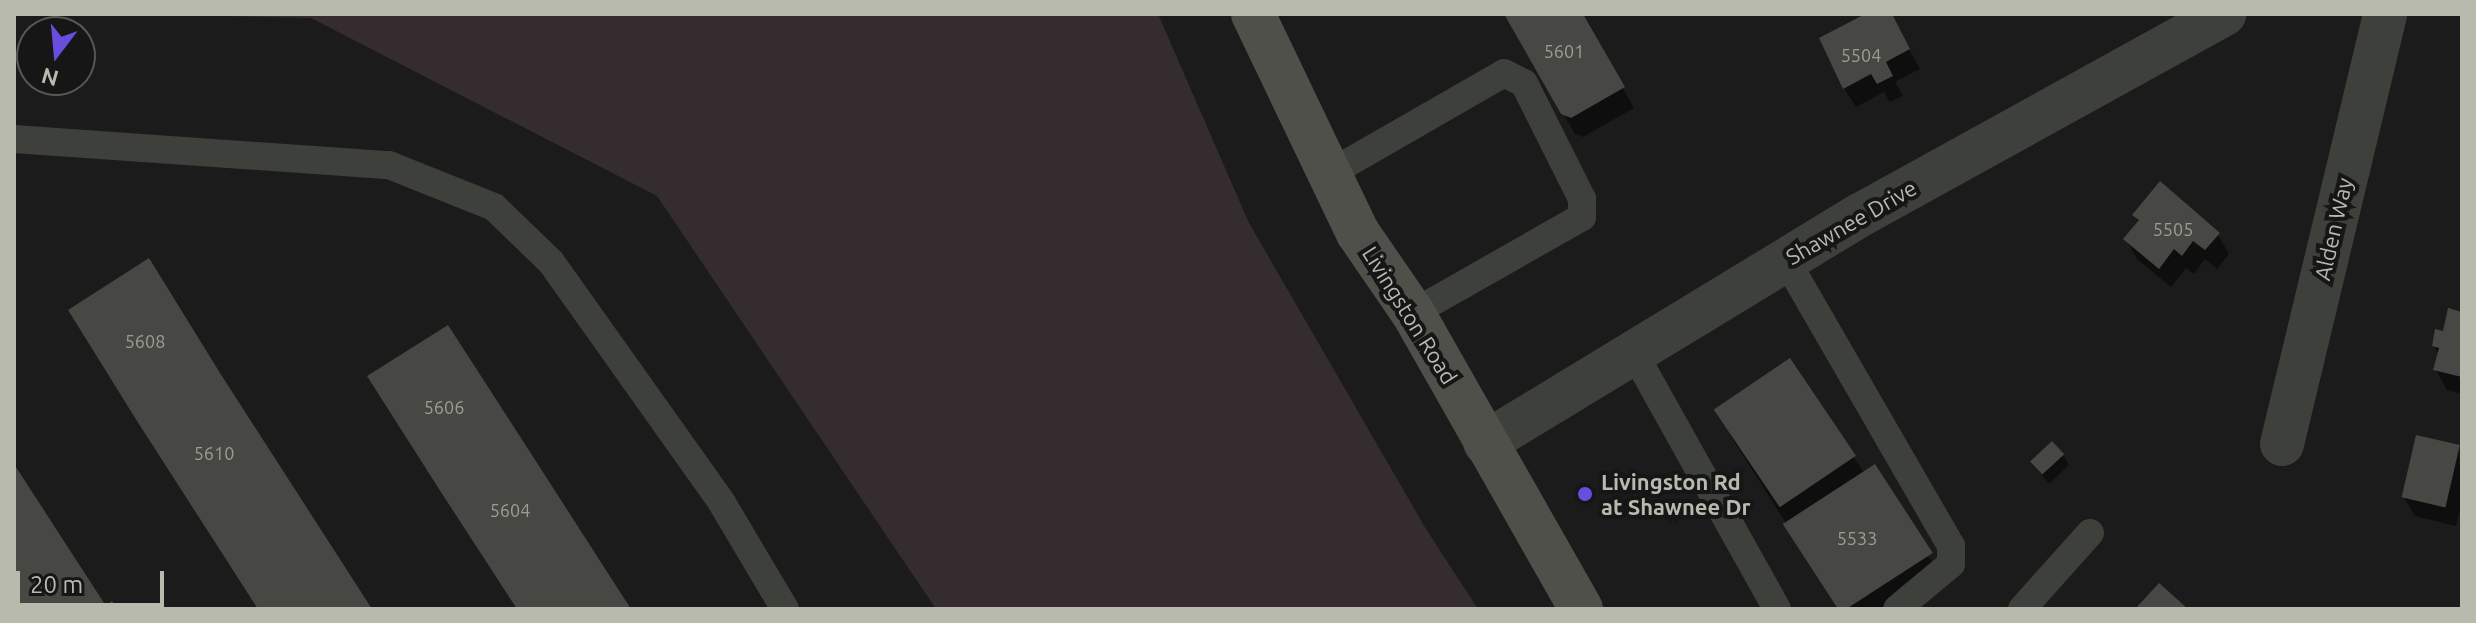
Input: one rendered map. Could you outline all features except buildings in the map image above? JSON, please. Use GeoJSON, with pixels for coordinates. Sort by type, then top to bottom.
{"type":"FeatureCollection","features":[{"type":"Feature","properties":{"kind":"main road","name":"Livingston Road"},"geometry":{"type":"LineString","coordinates":[[1253,14],[1332,172],[1358,233],[1413,313],[1581,609]]}},
{"type":"Feature","properties":{"kind":"street","name":"Shawnee Drive"},"geometry":{"type":"LineString","coordinates":[[1485,443],[1786,260],[2225,14]]}},
{"type":"Feature","properties":{"kind":"street","name":"Alden Way"},"geometry":{"type":"LineString","coordinates":[[2282,444],[2385,14]]}},
{"type":"Feature","properties":{"kind":"lane"},"geometry":{"type":"LineString","coordinates":[[1332,172],[1504,73],[1524,83],[1582,199],[1582,217],[1413,313]]}},
{"type":"Feature","properties":{"kind":"lane"},"geometry":{"type":"LineString","coordinates":[[14,139],[389,165],[494,207],[551,262],[722,503],[785,609]]}},
{"type":"Feature","properties":{"kind":"lane"},"geometry":{"type":"LineString","coordinates":[[1786,260],[1951,546],[1951,564],[1897,609]]}},
{"type":"Feature","properties":{"kind":"lane"},"geometry":{"type":"LineString","coordinates":[[1634,353],[1777,609]]}},
{"type":"Feature","properties":{"kind":"lane"},"geometry":{"type":"LineString","coordinates":[[2022,609],[2090,533]]}},
{"type":"Feature","properties":{"kind":"shaded area"},"geometry":{"type":"Polygon","coordinates":[[[135,14],[1158,14],[1249,223],[1426,529],[1478,609],[936,609],[657,196],[311,18],[135,14]]]}},
{"type":"Feature","properties":{"kind":"place","name":"Livingston Rd at Shawnee Dr"},"geometry":{"type":"Point","coordinates":[1585,494]}}]}
